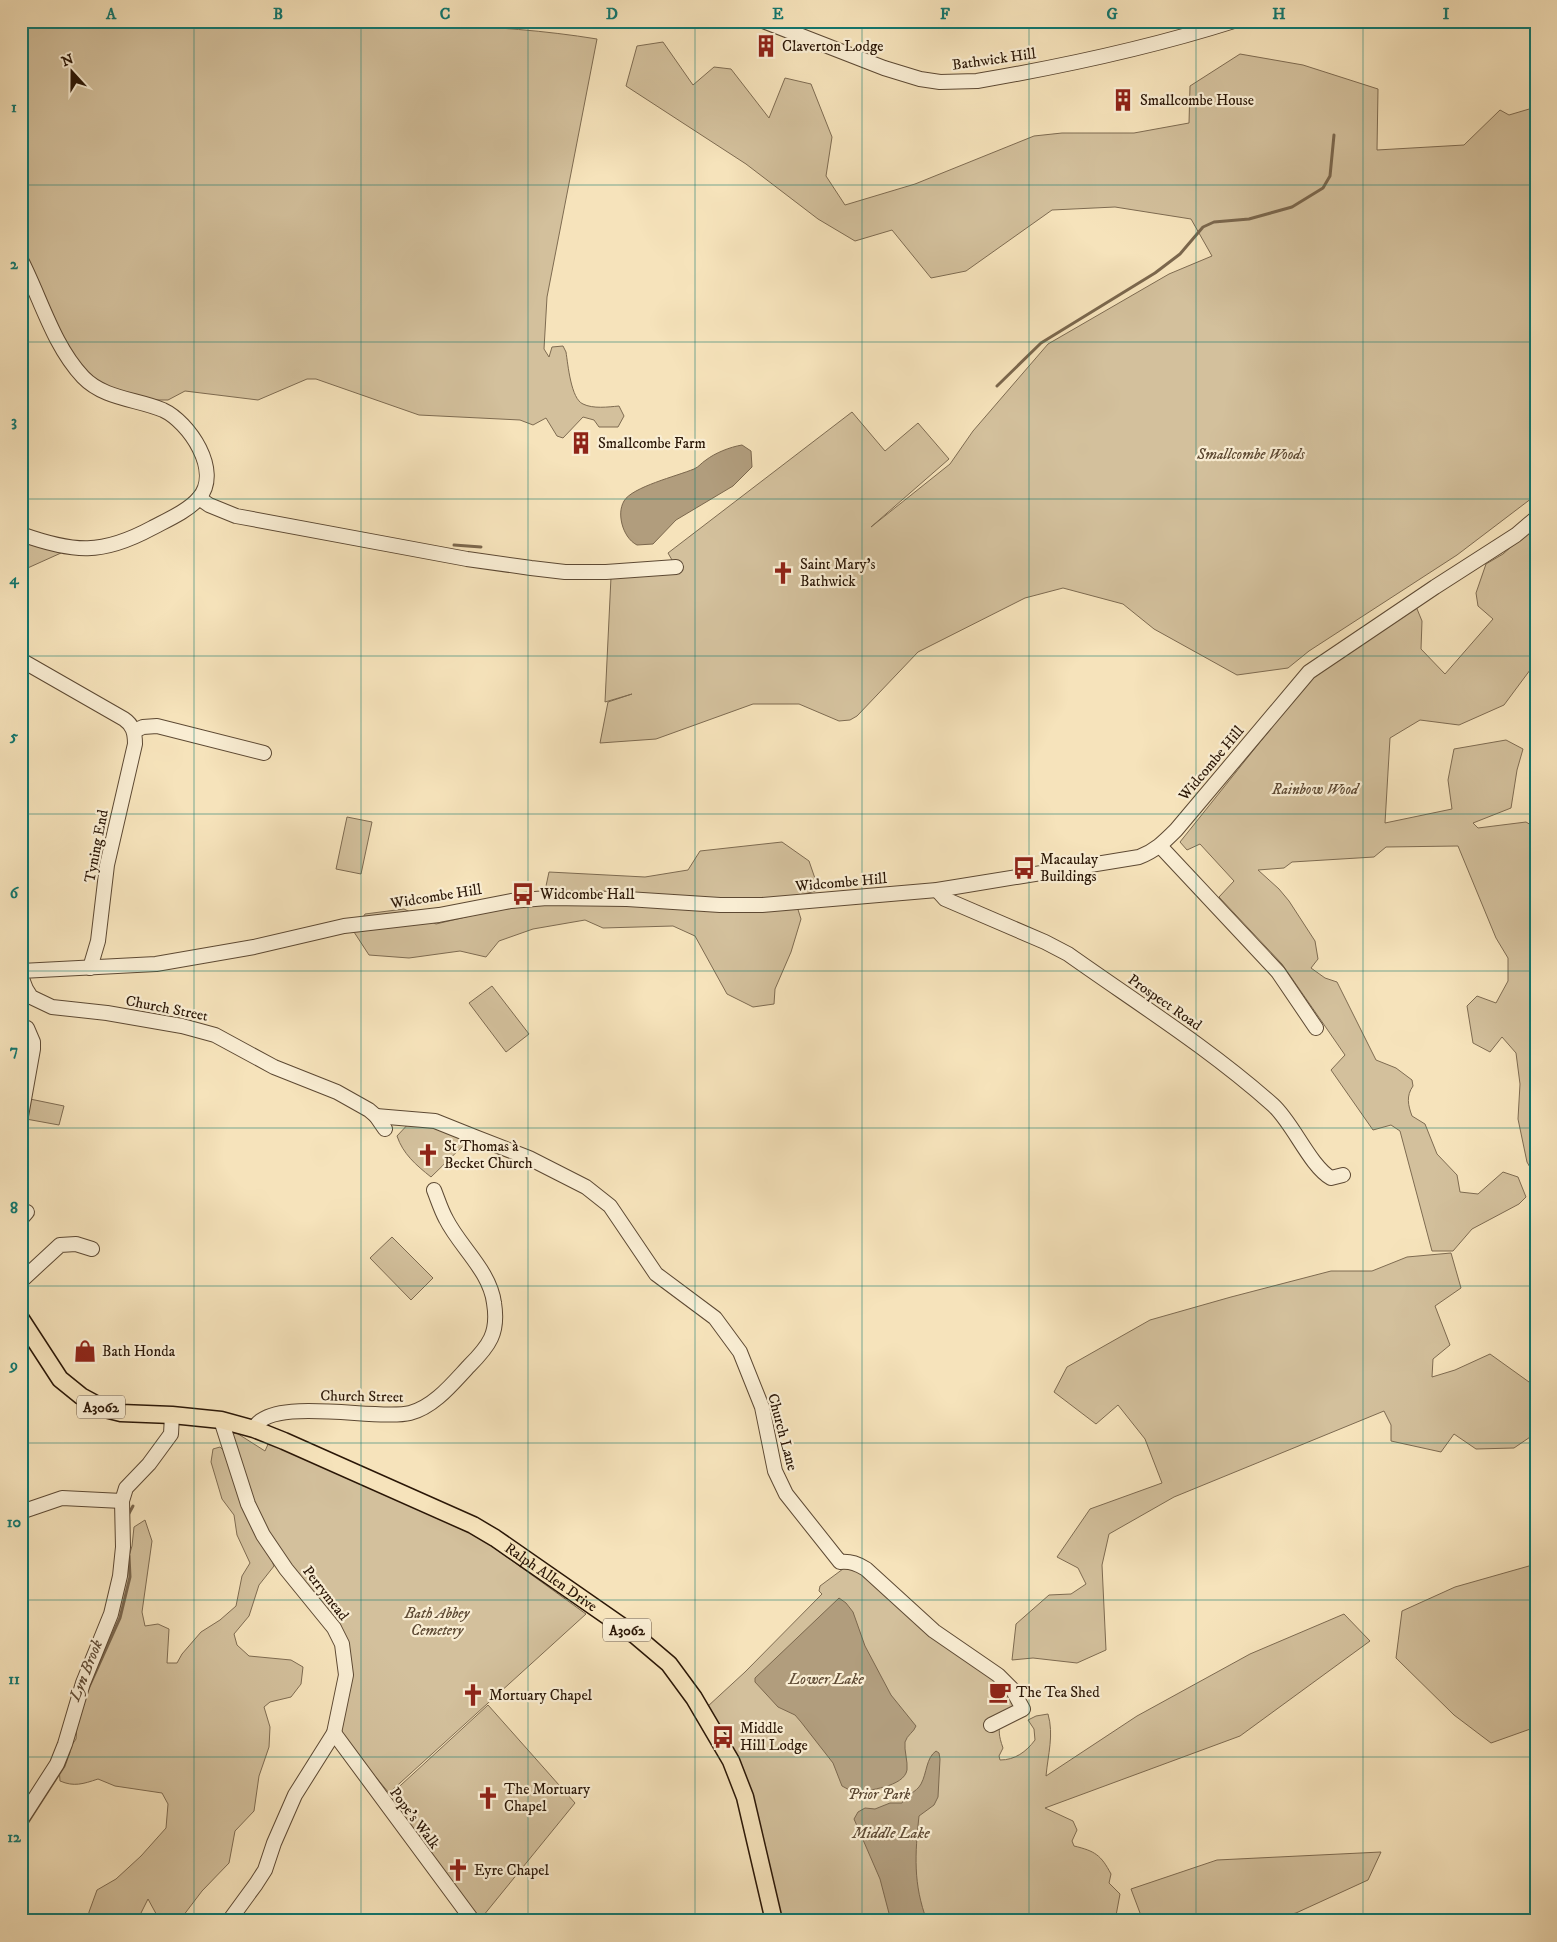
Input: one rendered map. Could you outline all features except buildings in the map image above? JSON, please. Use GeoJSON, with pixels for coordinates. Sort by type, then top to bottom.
{"type":"FeatureCollection","features":[{"type":"Feature","properties":{"kind":"main road","name":"A3062"},"geometry":{"type":"LineString","coordinates":[[21,1319],[60,1379],[81,1396],[105,1409],[121,1414],[172,1415],[221,1420]]}},
{"type":"Feature","properties":{"kind":"main road","name":"Ralph Allen Drive"},"geometry":{"type":"LineString","coordinates":[[221,1420],[254,1429],[473,1526],[494,1538],[636,1636],[669,1664],[699,1706],[731,1761],[745,1797],[774,1921]]}},
{"type":"Feature","properties":{"kind":"street","name":"Bathwick Hill"},"geometry":{"type":"LineString","coordinates":[[763,21],[884,68],[920,79],[940,82],[977,81],[1093,60],[1234,21]]}},
{"type":"Feature","properties":{"kind":"street"},"geometry":{"type":"LineString","coordinates":[[21,260],[68,358],[84,379],[100,390],[164,411],[179,422],[193,438],[202,454],[206,465],[207,479],[205,490],[189,507],[136,537],[116,545],[98,548],[70,548],[48,544],[21,534]]}},
{"type":"Feature","properties":{"kind":"street"},"geometry":{"type":"LineString","coordinates":[[199,498],[209,505],[236,516],[467,559],[565,572],[606,572],[676,567]]}},
{"type":"Feature","properties":{"kind":"street","name":"Widcombe Hill"},"geometry":{"type":"LineString","coordinates":[[21,971],[156,964],[254,947],[359,923],[439,915],[488,905],[547,898],[627,899],[720,905],[762,905],[937,890],[1133,859],[1151,853],[1160,846],[1309,672],[1516,535],[1536,518]]}},
{"type":"Feature","properties":{"kind":"street"},"geometry":{"type":"LineString","coordinates":[[21,660],[124,719],[134,731],[143,726],[157,726],[264,753]]}},
{"type":"Feature","properties":{"kind":"street","name":"Tyning End"},"geometry":{"type":"LineString","coordinates":[[90,968],[98,941],[106,865],[135,744],[134,731]]}},
{"type":"Feature","properties":{"kind":"street"},"geometry":{"type":"LineString","coordinates":[[1160,846],[1278,972],[1316,1028]]}},
{"type":"Feature","properties":{"kind":"street","name":"Prospect Road"},"geometry":{"type":"LineString","coordinates":[[937,890],[945,899],[1045,942],[1068,954],[1233,1070],[1275,1107],[1322,1173],[1331,1178],[1343,1175]]}},
{"type":"Feature","properties":{"kind":"street","name":"Church Street"},"geometry":{"type":"LineString","coordinates":[[21,976],[31,996],[52,1007],[107,1013],[182,1026],[215,1035],[274,1067],[338,1092],[369,1110],[376,1116],[384,1129]]}},
{"type":"Feature","properties":{"kind":"street"},"geometry":{"type":"LineString","coordinates":[[21,1116],[33,1049],[33,1042],[26,1026]]}},
{"type":"Feature","properties":{"kind":"street","name":"Church Lane"},"geometry":{"type":"LineString","coordinates":[[376,1116],[435,1121],[529,1158],[586,1187],[610,1206],[656,1274],[715,1318],[740,1352],[762,1407],[775,1471],[786,1494],[840,1562],[858,1564],[866,1569],[934,1631],[998,1675],[1012,1689],[1023,1709],[991,1725]]}},
{"type":"Feature","properties":{"kind":"street","name":"Church Street"},"geometry":{"type":"LineString","coordinates":[[254,1429],[258,1421],[299,1410],[394,1415],[416,1411],[445,1391],[480,1355],[494,1335],[496,1322],[494,1301],[487,1282],[446,1219],[434,1190]]}},
{"type":"Feature","properties":{"kind":"street"},"geometry":{"type":"LineString","coordinates":[[21,1281],[60,1245],[76,1244],[92,1249]]}},
{"type":"Feature","properties":{"kind":"street"},"geometry":{"type":"LineString","coordinates":[[21,1820],[57,1764],[65,1744],[83,1683],[111,1614],[120,1576],[124,1547],[122,1501],[126,1488],[149,1464],[171,1434],[172,1415]]}},
{"type":"Feature","properties":{"kind":"street","name":"Perrymead"},"geometry":{"type":"LineString","coordinates":[[221,1420],[248,1504],[263,1535],[286,1569],[334,1628],[342,1644],[346,1675],[334,1733],[294,1795],[264,1870],[229,1921]]}},
{"type":"Feature","properties":{"kind":"street"},"geometry":{"type":"LineString","coordinates":[[21,1512],[62,1498],[122,1501]]}},
{"type":"Feature","properties":{"kind":"street","name":"Pope's Walk"},"geometry":{"type":"LineString","coordinates":[[334,1733],[472,1921]]}},
{"type":"Feature","properties":{"kind":"green space"},"geometry":{"type":"Polygon","coordinates":[[[21,21],[272,21],[280,23],[439,25],[518,29],[597,39],[547,297],[544,349],[549,357],[552,347],[563,346],[566,352],[573,389],[579,401],[591,407],[619,406],[624,416],[618,427],[599,427],[594,420],[583,417],[563,438],[557,436],[546,418],[533,425],[520,420],[419,415],[316,379],[307,379],[258,400],[185,391],[168,400],[157,400],[133,396],[105,385],[88,375],[72,356],[21,246],[21,21]]]}},
{"type":"Feature","properties":{"kind":"green space","name":"Smallcombe Woods"},"geometry":{"type":"Polygon","coordinates":[[[663,42],[693,85],[714,67],[731,69],[769,118],[785,78],[811,84],[832,137],[826,176],[845,205],[915,184],[1034,136],[1062,133],[1134,133],[1189,123],[1190,86],[1240,54],[1303,65],[1378,89],[1377,150],[1464,145],[1500,110],[1509,115],[1536,107],[1536,495],[1457,555],[1309,651],[1288,668],[1237,675],[1154,629],[1123,604],[1063,588],[1025,598],[918,652],[857,716],[850,720],[839,721],[799,704],[753,704],[656,739],[600,743],[608,702],[632,694],[605,702],[611,577],[676,567],[668,553],[852,412],[885,451],[918,423],[949,459],[871,527],[950,464],[973,431],[1048,344],[1169,274],[1212,256],[1191,219],[1115,207],[1052,210],[966,271],[931,278],[892,230],[855,241],[818,219],[746,164],[626,86],[637,46],[663,42]]]}},
{"type":"Feature","properties":{"kind":"green space","name":"Rainbow Wood"},"geometry":{"type":"Polygon","coordinates":[[[1536,525],[1536,662],[1504,705],[1459,725],[1420,720],[1390,738],[1385,823],[1452,809],[1448,780],[1454,749],[1506,740],[1523,749],[1517,770],[1511,808],[1473,823],[1478,828],[1526,822],[1536,828],[1536,1178],[1527,1162],[1518,1119],[1520,1084],[1516,1053],[1502,1037],[1490,1052],[1473,1043],[1467,1006],[1477,996],[1496,1003],[1508,981],[1508,958],[1496,938],[1458,846],[1386,847],[1374,857],[1292,862],[1284,868],[1258,870],[1289,901],[1315,941],[1318,959],[1311,968],[1325,978],[1337,982],[1376,1060],[1396,1068],[1412,1080],[1413,1086],[1409,1093],[1408,1101],[1412,1116],[1425,1124],[1437,1154],[1457,1175],[1460,1192],[1478,1194],[1503,1172],[1518,1177],[1526,1197],[1519,1204],[1472,1229],[1453,1251],[1432,1251],[1400,1131],[1391,1125],[1373,1130],[1331,1070],[1345,1055],[1282,964],[1219,897],[1234,881],[1200,844],[1187,850],[1180,842],[1316,672],[1415,604],[1422,621],[1421,649],[1445,674],[1493,619],[1478,606],[1476,593],[1486,564],[1503,554],[1536,525]]]}},
{"type":"Feature","properties":{"kind":"green space"},"geometry":{"type":"Polygon","coordinates":[[[21,539],[61,552],[61,553],[21,571],[21,539]]]}},
{"type":"Feature","properties":{"kind":"green space"},"geometry":{"type":"Polygon","coordinates":[[[347,817],[372,822],[361,874],[336,869],[347,817]]]}},
{"type":"Feature","properties":{"kind":"green space"},"geometry":{"type":"Polygon","coordinates":[[[782,842],[809,861],[819,890],[794,897],[801,919],[791,952],[775,989],[774,1004],[753,1007],[727,994],[695,936],[673,926],[603,928],[585,920],[533,929],[499,941],[486,957],[460,951],[409,958],[369,955],[354,932],[365,914],[404,909],[436,924],[543,900],[549,872],[645,877],[688,870],[700,851],[782,842]]]}},
{"type":"Feature","properties":{"kind":"green space"},"geometry":{"type":"Polygon","coordinates":[[[492,986],[529,1034],[506,1052],[469,1003],[492,986]]]}},
{"type":"Feature","properties":{"kind":"green space"},"geometry":{"type":"Polygon","coordinates":[[[30,1099],[64,1106],[59,1125],[26,1119],[30,1099]]]}},
{"type":"Feature","properties":{"kind":"green space"},"geometry":{"type":"Polygon","coordinates":[[[411,1121],[431,1125],[470,1139],[431,1177],[406,1154],[397,1136],[411,1121]]]}},
{"type":"Feature","properties":{"kind":"green space"},"geometry":{"type":"Polygon","coordinates":[[[392,1237],[433,1278],[411,1300],[370,1258],[392,1237]]]}},
{"type":"Feature","properties":{"kind":"green space"},"geometry":{"type":"Polygon","coordinates":[[[1451,1253],[1461,1288],[1435,1306],[1450,1345],[1433,1359],[1432,1377],[1455,1370],[1490,1354],[1536,1387],[1536,1433],[1514,1448],[1476,1449],[1454,1434],[1441,1452],[1391,1441],[1391,1425],[1384,1411],[1174,1497],[1109,1534],[1102,1565],[1106,1650],[1077,1663],[1033,1658],[1012,1660],[1016,1624],[1049,1595],[1071,1594],[1086,1584],[1078,1568],[1057,1557],[1090,1509],[1162,1483],[1145,1439],[1118,1405],[1096,1424],[1054,1392],[1067,1367],[1150,1320],[1331,1271],[1372,1271],[1407,1257],[1451,1253]]]}},
{"type":"Feature","properties":{"kind":"green space","name":"Bath Abbey Cemetery"},"geometry":{"type":"Polygon","coordinates":[[[235,1432],[265,1451],[269,1442],[479,1537],[586,1614],[389,1793],[341,1735],[348,1651],[269,1533],[253,1502],[232,1437],[235,1432]]]}},
{"type":"Feature","properties":{"kind":"green space"},"geometry":{"type":"Polygon","coordinates":[[[220,1447],[225,1452],[274,1566],[259,1585],[249,1616],[234,1634],[237,1645],[249,1656],[291,1660],[303,1667],[301,1684],[291,1697],[270,1702],[264,1707],[270,1727],[269,1747],[259,1776],[254,1811],[235,1831],[229,1863],[202,1891],[183,1916],[173,1921],[160,1921],[148,1899],[137,1921],[88,1921],[89,1912],[97,1890],[116,1879],[141,1856],[166,1828],[168,1804],[162,1793],[115,1786],[98,1779],[79,1784],[65,1783],[60,1781],[59,1767],[76,1739],[78,1711],[124,1573],[132,1546],[134,1527],[145,1520],[152,1541],[142,1612],[145,1626],[158,1624],[169,1629],[167,1663],[177,1663],[182,1654],[201,1632],[220,1620],[236,1606],[242,1576],[250,1563],[237,1535],[234,1515],[222,1499],[211,1462],[213,1449],[220,1447]]]}},
{"type":"Feature","properties":{"kind":"green space","name":"Prior Park"},"geometry":{"type":"Polygon","coordinates":[[[851,1563],[1000,1678],[1019,1705],[1001,1724],[999,1733],[1003,1748],[999,1756],[1000,1760],[1015,1757],[1028,1748],[1035,1740],[1034,1729],[1028,1720],[1036,1716],[1048,1714],[1051,1737],[1046,1776],[1137,1716],[1250,1654],[1344,1614],[1370,1641],[1240,1736],[1045,1808],[1073,1821],[1077,1830],[1072,1841],[1074,1846],[1097,1855],[1111,1874],[1109,1883],[1120,1894],[1115,1921],[778,1921],[707,1707],[745,1672],[822,1594],[819,1591],[820,1586],[851,1563]]]}},
{"type":"Feature","properties":{"kind":"green space"},"geometry":{"type":"Polygon","coordinates":[[[1536,1564],[1536,1727],[1491,1743],[1454,1715],[1396,1658],[1402,1611],[1455,1587],[1536,1564]]]}},
{"type":"Feature","properties":{"kind":"green space"},"geometry":{"type":"Polygon","coordinates":[[[488,1705],[575,1803],[479,1921],[389,1796],[488,1705]]]}},
{"type":"Feature","properties":{"kind":"green space"},"geometry":{"type":"Polygon","coordinates":[[[1381,1852],[1368,1880],[1296,1913],[1264,1921],[1143,1921],[1131,1889],[1217,1860],[1381,1852]]]}},
{"type":"Feature","properties":{"kind":"water"},"geometry":{"type":"Polygon","coordinates":[[[742,445],[751,451],[752,467],[733,486],[676,520],[653,544],[637,545],[629,539],[621,521],[621,509],[624,501],[629,496],[645,487],[696,468],[718,453],[742,445]]]}},
{"type":"Feature","properties":{"kind":"water","name":"Lower Lake"},"geometry":{"type":"Polygon","coordinates":[[[839,1598],[853,1612],[865,1646],[891,1695],[916,1726],[905,1742],[907,1770],[904,1776],[885,1787],[855,1793],[842,1786],[833,1763],[795,1715],[778,1707],[755,1682],[755,1678],[839,1598]]]}},
{"type":"Feature","properties":{"kind":"water","name":"Middle Lake"},"geometry":{"type":"Polygon","coordinates":[[[936,1751],[939,1753],[940,1759],[938,1797],[934,1805],[919,1816],[917,1843],[917,1882],[927,1921],[891,1921],[880,1879],[854,1819],[858,1812],[865,1808],[875,1809],[890,1803],[902,1803],[921,1784],[928,1762],[936,1751]]]}},
{"type":"Feature","properties":{"kind":"waterway"},"geometry":{"type":"LineString","coordinates":[[997,386],[1041,343],[1155,273],[1180,254],[1203,227],[1214,222],[1249,219],[1292,207],[1323,188],[1330,176],[1334,135]]}},
{"type":"Feature","properties":{"kind":"waterway"},"geometry":{"type":"LineString","coordinates":[[454,545],[481,547]]}},
{"type":"Feature","properties":{"kind":"waterway","name":"Lyn Brook"},"geometry":{"type":"LineString","coordinates":[[127,1517],[133,1506]]}},
{"type":"Feature","properties":{"kind":"waterway","name":"Lyn Brook"},"geometry":{"type":"LineString","coordinates":[[88,1689],[120,1618],[130,1577],[129,1556]]}},
{"type":"Feature","properties":{"kind":"waterway","name":"Lyn Brook"},"geometry":{"type":"LineString","coordinates":[[21,1833],[64,1766],[69,1752]]}},
{"type":"Feature","properties":{"kind":"place","name":"Claverton Lodge"},"geometry":{"type":"Point","coordinates":[766,46]}},
{"type":"Feature","properties":{"kind":"place","name":"Smallcombe House"},"geometry":{"type":"Point","coordinates":[1123,100]}},
{"type":"Feature","properties":{"kind":"place","name":"Smallcombe Farm"},"geometry":{"type":"Point","coordinates":[581,443]}},
{"type":"Feature","properties":{"kind":"place","name":"Saint Mary's Bathwick"},"geometry":{"type":"Point","coordinates":[783,573]}},
{"type":"Feature","properties":{"kind":"place","name":"Macaulay Buildings"},"geometry":{"type":"Point","coordinates":[1024,868]}},
{"type":"Feature","properties":{"kind":"place","name":"Widcombe Hall"},"geometry":{"type":"Point","coordinates":[523,894]}},
{"type":"Feature","properties":{"kind":"place","name":"St Thomas à Becket Church"},"geometry":{"type":"Point","coordinates":[428,1155]}},
{"type":"Feature","properties":{"kind":"place","name":"Bath Honda"},"geometry":{"type":"Point","coordinates":[85,1351]}},
{"type":"Feature","properties":{"kind":"place","name":"The Tea Shed"},"geometry":{"type":"Point","coordinates":[1000,1692]}},
{"type":"Feature","properties":{"kind":"place","name":"Mortuary Chapel"},"geometry":{"type":"Point","coordinates":[473,1695]}},
{"type":"Feature","properties":{"kind":"place","name":"Middle Hill Lodge"},"geometry":{"type":"Point","coordinates":[723,1737]}},
{"type":"Feature","properties":{"kind":"place","name":"The Mortuary Chapel"},"geometry":{"type":"Point","coordinates":[488,1798]}},
{"type":"Feature","properties":{"kind":"place","name":"Eyre Chapel"},"geometry":{"type":"Point","coordinates":[458,1870]}}]}
